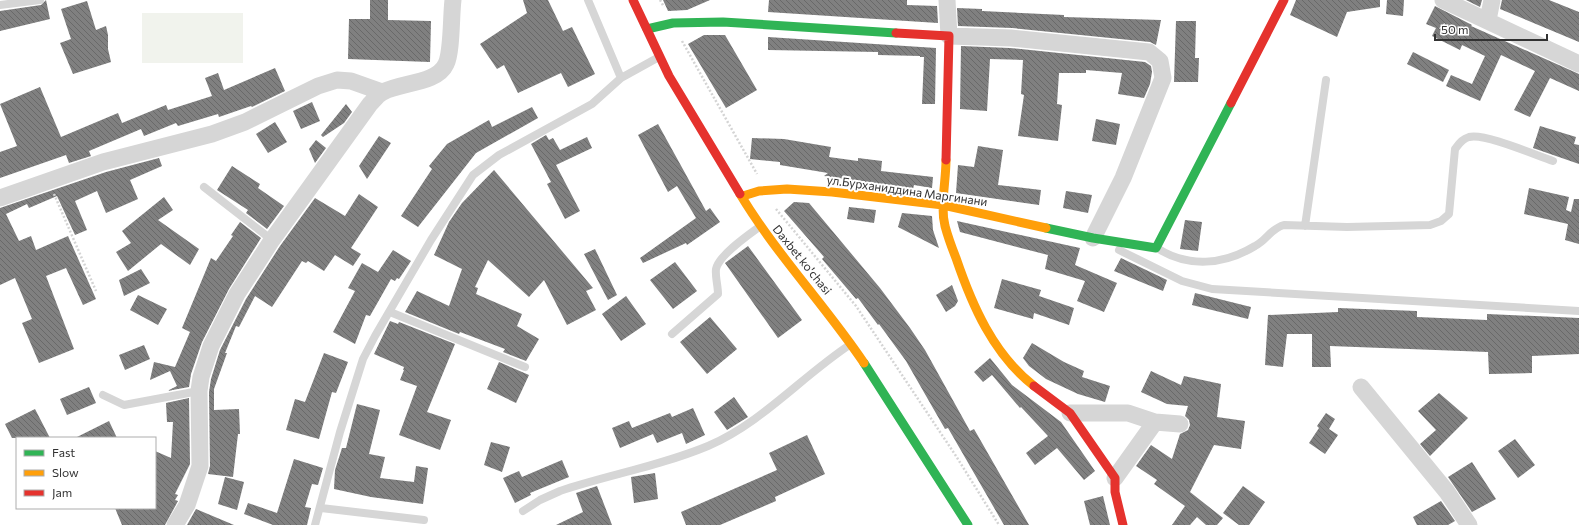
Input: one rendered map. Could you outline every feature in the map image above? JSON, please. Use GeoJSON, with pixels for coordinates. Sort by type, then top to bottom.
{"type":"FeatureCollection","features":[{"type":"Feature","properties":{"kind":"street"},"geometry":{"type":"LineString","coordinates":[[175,525],[187,505],[200,466],[199,392],[206,360],[221,324],[237,294],[272,240],[370,104],[382,92],[401,85],[419,82],[438,74],[446,64],[453,0]]}},
{"type":"Feature","properties":{"kind":"street","name":"Daxbet ko'chasi"},"geometry":{"type":"LineString","coordinates":[[633,0],[669,76],[718,159],[743,196],[760,227],[851,344],[884,392],[968,525]]}},
{"type":"Feature","properties":{"kind":"street"},"geometry":{"type":"LineString","coordinates":[[947,0],[948,36],[946,165],[943,205],[945,226],[969,296],[996,346],[1020,375],[1070,413],[1115,478],[1115,492],[1123,525]]}},
{"type":"Feature","properties":{"kind":"street"},"geometry":{"type":"LineString","coordinates":[[647,29],[673,23],[723,22],[948,36],[1011,38],[1149,52],[1160,61],[1163,78],[1123,178],[1093,238],[1156,248],[1284,0]]}},
{"type":"Feature","properties":{"kind":"street"},"geometry":{"type":"LineString","coordinates":[[1443,0],[1579,64]]}},
{"type":"Feature","properties":{"kind":"street"},"geometry":{"type":"LineString","coordinates":[[1488,20],[1492,0]]}},
{"type":"Feature","properties":{"kind":"street"},"geometry":{"type":"LineString","coordinates":[[0,198],[103,162],[212,134],[245,122],[318,86],[337,80],[350,81],[382,92]]}},
{"type":"Feature","properties":{"kind":"street","name":"ул.Бурханиддина Маргинани"},"geometry":{"type":"LineString","coordinates":[[743,196],[766,190],[787,189],[832,192],[943,205],[1093,238]]}},
{"type":"Feature","properties":{"kind":"street"},"geometry":{"type":"LineString","coordinates":[[1361,386],[1447,492],[1469,525]]}},
{"type":"Feature","properties":{"kind":"street"},"geometry":{"type":"LineString","coordinates":[[1070,413],[1128,413],[1155,422],[1180,424]]}},
{"type":"Feature","properties":{"kind":"street"},"geometry":{"type":"LineString","coordinates":[[1115,478],[1155,422]]}},
{"type":"Feature","properties":{"kind":"lane"},"geometry":{"type":"LineString","coordinates":[[0,5],[40,0]]}},
{"type":"Feature","properties":{"kind":"lane"},"geometry":{"type":"LineString","coordinates":[[588,0],[621,78]]}},
{"type":"Feature","properties":{"kind":"lane"},"geometry":{"type":"LineString","coordinates":[[315,525],[321,508],[340,432],[363,360],[375,336],[431,240],[473,175],[499,155],[592,104],[621,78],[660,56]]}},
{"type":"Feature","properties":{"kind":"lane"},"geometry":{"type":"LineString","coordinates":[[1305,226],[1326,80]]}},
{"type":"Feature","properties":{"kind":"lane"},"geometry":{"type":"LineString","coordinates":[[1156,248],[1171,257],[1187,261],[1226,260],[1256,246],[1275,228],[1284,225],[1347,227],[1430,224],[1441,221],[1449,214],[1455,149],[1461,141],[1469,137],[1482,137],[1553,161]]}},
{"type":"Feature","properties":{"kind":"lane"},"geometry":{"type":"LineString","coordinates":[[204,188],[272,240]]}},
{"type":"Feature","properties":{"kind":"lane"},"geometry":{"type":"LineString","coordinates":[[672,334],[718,294],[716,270],[719,262],[746,236],[760,227]]}},
{"type":"Feature","properties":{"kind":"lane","name":"ул.Бурханиддина Маргинани"},"geometry":{"type":"LineString","coordinates":[[1093,238],[1182,281],[1212,289],[1579,311]]}},
{"type":"Feature","properties":{"kind":"lane"},"geometry":{"type":"LineString","coordinates":[[390,312],[525,367]]}},
{"type":"Feature","properties":{"kind":"lane"},"geometry":{"type":"LineString","coordinates":[[523,512],[540,500],[560,491],[708,446],[761,414],[851,344]]}},
{"type":"Feature","properties":{"kind":"lane"},"geometry":{"type":"LineString","coordinates":[[103,395],[124,405],[199,392]]}},
{"type":"Feature","properties":{"kind":"lane"},"geometry":{"type":"LineString","coordinates":[[321,508],[424,520]]}},
{"type":"Feature","properties":{"kind":"path"},"geometry":{"type":"LineString","coordinates":[[660,0],[775,207],[856,306],[956,456],[998,525]]}},
{"type":"Feature","properties":{"kind":"path"},"geometry":{"type":"LineString","coordinates":[[48,181],[96,291]]}},
{"type":"Feature","properties":{"kind":"shaded area"},"geometry":{"type":"Polygon","coordinates":[[[142,13],[243,13],[243,63],[142,63],[142,13]]]}},
{"type":"Feature","properties":{"kind":"building"},"geometry":{"type":"Polygon","coordinates":[[[46,0],[50,19],[0,31],[0,11],[41,5],[46,0]]]}},
{"type":"Feature","properties":{"kind":"building"},"geometry":{"type":"Polygon","coordinates":[[[370,0],[388,0],[388,20],[431,21],[430,62],[348,59],[349,19],[370,19],[370,0]]]}},
{"type":"Feature","properties":{"kind":"building"},"geometry":{"type":"Polygon","coordinates":[[[523,0],[548,0],[563,31],[572,27],[595,74],[568,87],[561,73],[518,93],[504,65],[497,69],[480,44],[527,13],[523,0]]]}},
{"type":"Feature","properties":{"kind":"building"},"geometry":{"type":"Polygon","coordinates":[[[663,0],[710,0],[687,10],[668,11],[663,0]]]}},
{"type":"Feature","properties":{"kind":"building"},"geometry":{"type":"Polygon","coordinates":[[[769,0],[907,0],[907,5],[937,6],[938,23],[768,12],[769,0]]]}},
{"type":"Feature","properties":{"kind":"building"},"geometry":{"type":"Polygon","coordinates":[[[1296,0],[1380,0],[1380,7],[1347,12],[1337,37],[1290,15],[1296,0]]]}},
{"type":"Feature","properties":{"kind":"building"},"geometry":{"type":"Polygon","coordinates":[[[1387,0],[1404,0],[1403,16],[1386,14],[1387,0]]]}},
{"type":"Feature","properties":{"kind":"building"},"geometry":{"type":"Polygon","coordinates":[[[1466,0],[1482,0],[1480,7],[1466,0]]]}},
{"type":"Feature","properties":{"kind":"building"},"geometry":{"type":"Polygon","coordinates":[[[1502,0],[1549,0],[1579,12],[1579,42],[1500,9],[1502,0]]]}},
{"type":"Feature","properties":{"kind":"building"},"geometry":{"type":"Polygon","coordinates":[[[87,1],[96,30],[106,26],[111,62],[73,74],[60,43],[71,39],[61,9],[87,1]]]}},
{"type":"Feature","properties":{"kind":"building"},"geometry":{"type":"Polygon","coordinates":[[[1435,6],[1472,25],[1471,26],[1579,74],[1579,91],[1550,78],[1530,117],[1514,110],[1535,71],[1501,55],[1480,101],[1446,86],[1451,75],[1472,84],[1485,56],[1462,45],[1460,50],[1432,36],[1436,28],[1426,24],[1435,6]]]}},
{"type":"Feature","properties":{"kind":"building"},"geometry":{"type":"Polygon","coordinates":[[[957,8],[982,9],[982,11],[1064,15],[1064,17],[1161,20],[1156,45],[1150,42],[1012,28],[958,26],[957,8]]]}},
{"type":"Feature","properties":{"kind":"building"},"geometry":{"type":"Polygon","coordinates":[[[1176,21],[1196,21],[1195,58],[1199,58],[1198,82],[1174,82],[1176,21]]]}},
{"type":"Feature","properties":{"kind":"building"},"geometry":{"type":"Polygon","coordinates":[[[704,35],[725,35],[757,90],[726,108],[688,44],[704,35]]]}},
{"type":"Feature","properties":{"kind":"building"},"geometry":{"type":"Polygon","coordinates":[[[768,37],[936,48],[935,104],[922,104],[924,57],[878,55],[878,52],[768,50],[768,37]]]}},
{"type":"Feature","properties":{"kind":"building"},"geometry":{"type":"Polygon","coordinates":[[[961,46],[1010,48],[1145,62],[1151,66],[1152,72],[1150,84],[1144,98],[1118,94],[1122,73],[1086,70],[1086,73],[1059,73],[1057,104],[1062,105],[1058,141],[1018,136],[1024,95],[1021,94],[1023,60],[990,59],[987,111],[960,109],[961,46]]]}},
{"type":"Feature","properties":{"kind":"building"},"geometry":{"type":"Polygon","coordinates":[[[1413,52],[1449,70],[1443,82],[1407,64],[1413,52]]]}},
{"type":"Feature","properties":{"kind":"building"},"geometry":{"type":"Polygon","coordinates":[[[275,68],[285,91],[252,107],[251,106],[219,117],[218,114],[178,126],[176,123],[144,136],[141,129],[89,151],[91,156],[69,163],[66,155],[0,178],[0,152],[17,146],[0,104],[40,87],[61,137],[118,113],[122,123],[166,105],[168,110],[212,96],[205,78],[218,73],[224,90],[275,68]]]}},
{"type":"Feature","properties":{"kind":"building"},"geometry":{"type":"Polygon","coordinates":[[[312,102],[320,121],[301,129],[293,111],[312,102]]]}},
{"type":"Feature","properties":{"kind":"building"},"geometry":{"type":"Polygon","coordinates":[[[346,104],[352,112],[344,123],[323,137],[321,135],[346,104]]]}},
{"type":"Feature","properties":{"kind":"building"},"geometry":{"type":"Polygon","coordinates":[[[532,107],[538,118],[476,153],[418,227],[401,216],[432,169],[429,166],[447,144],[489,120],[492,127],[532,107]]]}},
{"type":"Feature","properties":{"kind":"building"},"geometry":{"type":"Polygon","coordinates":[[[1096,119],[1120,124],[1116,145],[1092,141],[1096,119]]]}},
{"type":"Feature","properties":{"kind":"building"},"geometry":{"type":"Polygon","coordinates":[[[275,122],[287,142],[268,153],[256,134],[275,122]]]}},
{"type":"Feature","properties":{"kind":"building"},"geometry":{"type":"Polygon","coordinates":[[[658,124],[706,211],[710,208],[720,222],[687,245],[686,243],[643,263],[640,258],[696,218],[677,186],[668,192],[638,135],[658,124]]]}},
{"type":"Feature","properties":{"kind":"building"},"geometry":{"type":"Polygon","coordinates":[[[1540,126],[1576,137],[1574,144],[1579,145],[1579,164],[1533,148],[1540,126]]]}},
{"type":"Feature","properties":{"kind":"building"},"geometry":{"type":"Polygon","coordinates":[[[546,135],[549,140],[553,138],[560,150],[587,137],[592,148],[556,165],[580,211],[565,219],[547,184],[551,182],[531,144],[546,135]]]}},
{"type":"Feature","properties":{"kind":"building"},"geometry":{"type":"Polygon","coordinates":[[[379,136],[391,143],[367,179],[359,166],[379,136]]]}},
{"type":"Feature","properties":{"kind":"building"},"geometry":{"type":"Polygon","coordinates":[[[752,138],[784,139],[831,147],[829,157],[858,161],[858,158],[882,161],[881,171],[933,177],[932,188],[914,185],[913,189],[852,182],[852,180],[824,176],[828,173],[780,165],[780,162],[750,159],[752,138]]]}},
{"type":"Feature","properties":{"kind":"building"},"geometry":{"type":"Polygon","coordinates":[[[316,140],[326,148],[315,163],[309,149],[316,140]]]}},
{"type":"Feature","properties":{"kind":"building"},"geometry":{"type":"Polygon","coordinates":[[[978,146],[1003,150],[998,185],[1041,190],[1039,205],[956,193],[958,165],[974,167],[978,146]]]}},
{"type":"Feature","properties":{"kind":"building"},"geometry":{"type":"Polygon","coordinates":[[[159,158],[162,166],[130,180],[138,199],[106,213],[97,191],[75,201],[87,230],[75,235],[57,196],[29,208],[27,204],[6,214],[19,241],[31,236],[36,250],[68,236],[96,299],[83,305],[66,268],[46,276],[74,349],[39,363],[22,323],[32,319],[15,278],[0,285],[0,208],[106,172],[159,158]]]}},
{"type":"Feature","properties":{"kind":"building"},"geometry":{"type":"Polygon","coordinates":[[[232,166],[260,184],[258,188],[284,206],[267,229],[246,213],[248,210],[217,190],[232,166]]]}},
{"type":"Feature","properties":{"kind":"building"},"geometry":{"type":"Polygon","coordinates":[[[494,170],[593,288],[586,291],[596,310],[567,325],[544,280],[529,297],[488,260],[475,287],[478,288],[476,294],[522,314],[517,326],[539,339],[526,361],[503,352],[505,349],[460,332],[459,334],[405,312],[417,291],[449,306],[462,269],[434,255],[449,222],[462,203],[494,170]]]}},
{"type":"Feature","properties":{"kind":"building"},"geometry":{"type":"Polygon","coordinates":[[[1529,188],[1569,197],[1566,210],[1571,212],[1574,199],[1579,199],[1579,244],[1565,240],[1568,224],[1524,214],[1529,188]]]}},
{"type":"Feature","properties":{"kind":"building"},"geometry":{"type":"Polygon","coordinates":[[[1066,191],[1092,195],[1088,213],[1063,208],[1066,191]]]}},
{"type":"Feature","properties":{"kind":"building"},"geometry":{"type":"Polygon","coordinates":[[[359,194],[378,207],[351,248],[361,254],[353,266],[335,255],[324,271],[308,261],[306,263],[302,261],[272,307],[255,296],[239,327],[236,326],[225,353],[227,353],[214,389],[214,410],[239,409],[240,434],[238,434],[233,477],[208,474],[210,466],[209,392],[211,379],[220,350],[246,299],[280,246],[315,198],[345,216],[359,194]]]}},
{"type":"Feature","properties":{"kind":"building"},"geometry":{"type":"Polygon","coordinates":[[[164,197],[173,210],[158,220],[199,249],[190,265],[161,244],[128,271],[116,252],[131,243],[122,231],[164,197]]]}},
{"type":"Feature","properties":{"kind":"building"},"geometry":{"type":"Polygon","coordinates":[[[794,202],[809,203],[880,288],[910,328],[925,350],[970,431],[974,429],[1029,525],[1004,525],[948,428],[945,429],[906,361],[858,298],[856,299],[822,259],[824,257],[784,211],[794,202]]]}},
{"type":"Feature","properties":{"kind":"building"},"geometry":{"type":"Polygon","coordinates":[[[849,207],[876,210],[874,223],[847,219],[849,207]]]}},
{"type":"Feature","properties":{"kind":"building"},"geometry":{"type":"Polygon","coordinates":[[[902,213],[932,216],[933,230],[939,248],[898,227],[902,213]]]}},
{"type":"Feature","properties":{"kind":"building"},"geometry":{"type":"Polygon","coordinates":[[[1185,220],[1202,222],[1198,251],[1180,249],[1185,220]]]}},
{"type":"Feature","properties":{"kind":"building"},"geometry":{"type":"Polygon","coordinates":[[[957,221],[1080,248],[1075,265],[1117,283],[1104,312],[1077,301],[1085,281],[1045,269],[1048,255],[960,232],[957,221]]]}},
{"type":"Feature","properties":{"kind":"building"},"geometry":{"type":"Polygon","coordinates":[[[240,222],[261,238],[229,289],[202,342],[191,374],[189,387],[167,391],[177,386],[170,371],[150,380],[154,362],[175,367],[190,332],[182,328],[211,258],[216,261],[233,236],[231,235],[240,222]]]}},
{"type":"Feature","properties":{"kind":"building"},"geometry":{"type":"Polygon","coordinates":[[[748,246],[802,320],[778,338],[725,263],[748,246]]]}},
{"type":"Feature","properties":{"kind":"building"},"geometry":{"type":"Polygon","coordinates":[[[595,249],[617,295],[608,300],[584,254],[595,249]]]}},
{"type":"Feature","properties":{"kind":"building"},"geometry":{"type":"Polygon","coordinates":[[[393,250],[411,261],[399,279],[397,278],[395,281],[391,279],[370,316],[366,315],[355,344],[333,332],[355,291],[348,288],[362,263],[378,272],[393,250]]]}},
{"type":"Feature","properties":{"kind":"building"},"geometry":{"type":"Polygon","coordinates":[[[1121,258],[1167,280],[1163,291],[1114,271],[1121,258]]]}},
{"type":"Feature","properties":{"kind":"building"},"geometry":{"type":"Polygon","coordinates":[[[675,262],[697,291],[673,309],[650,280],[675,262]]]}},
{"type":"Feature","properties":{"kind":"building"},"geometry":{"type":"Polygon","coordinates":[[[141,269],[150,283],[124,296],[119,280],[141,269]]]}},
{"type":"Feature","properties":{"kind":"building"},"geometry":{"type":"Polygon","coordinates":[[[1002,279],[1041,290],[1039,296],[1074,308],[1069,325],[1034,313],[1033,319],[994,308],[1002,279]]]}},
{"type":"Feature","properties":{"kind":"building"},"geometry":{"type":"Polygon","coordinates":[[[952,285],[958,301],[955,306],[946,312],[936,295],[952,285]]]}},
{"type":"Feature","properties":{"kind":"building"},"geometry":{"type":"Polygon","coordinates":[[[1195,293],[1251,307],[1248,319],[1192,305],[1195,293]]]}},
{"type":"Feature","properties":{"kind":"building"},"geometry":{"type":"Polygon","coordinates":[[[138,295],[167,309],[158,325],[130,310],[138,295]]]}},
{"type":"Feature","properties":{"kind":"building"},"geometry":{"type":"Polygon","coordinates":[[[626,296],[646,324],[621,341],[602,314],[626,296]]]}},
{"type":"Feature","properties":{"kind":"building"},"geometry":{"type":"Polygon","coordinates":[[[1338,308],[1417,311],[1417,317],[1487,320],[1487,314],[1579,318],[1579,354],[1532,356],[1532,373],[1489,374],[1488,352],[1330,346],[1331,367],[1312,367],[1312,334],[1287,334],[1283,367],[1265,365],[1268,315],[1338,312],[1338,308]]]}},
{"type":"Feature","properties":{"kind":"building"},"geometry":{"type":"Polygon","coordinates":[[[710,317],[737,349],[707,374],[680,342],[710,317]]]}},
{"type":"Feature","properties":{"kind":"building"},"geometry":{"type":"Polygon","coordinates":[[[390,321],[398,324],[399,322],[455,344],[427,412],[451,420],[440,450],[399,435],[417,386],[400,380],[404,367],[374,354],[390,321]]]}},
{"type":"Feature","properties":{"kind":"building"},"geometry":{"type":"Polygon","coordinates":[[[1032,343],[1064,362],[1084,371],[1082,377],[1110,386],[1105,402],[1078,394],[1046,379],[1029,366],[1023,358],[1032,343]]]}},
{"type":"Feature","properties":{"kind":"building"},"geometry":{"type":"Polygon","coordinates":[[[144,345],[150,359],[125,370],[119,355],[144,345]]]}},
{"type":"Feature","properties":{"kind":"building"},"geometry":{"type":"Polygon","coordinates":[[[324,353],[348,362],[336,393],[332,392],[319,439],[286,430],[295,399],[305,402],[324,353]]]}},
{"type":"Feature","properties":{"kind":"building"},"geometry":{"type":"Polygon","coordinates":[[[990,358],[1012,385],[1061,422],[1095,471],[1084,480],[1057,448],[1035,465],[1026,453],[1048,436],[1021,407],[1020,408],[992,375],[983,382],[974,372],[990,358]]]}},
{"type":"Feature","properties":{"kind":"building"},"geometry":{"type":"Polygon","coordinates":[[[499,362],[529,375],[516,403],[487,389],[499,362]]]}},
{"type":"Feature","properties":{"kind":"building"},"geometry":{"type":"Polygon","coordinates":[[[1151,371],[1181,385],[1184,376],[1221,384],[1217,417],[1245,421],[1241,449],[1214,445],[1190,492],[1223,518],[1217,525],[1206,525],[1197,517],[1190,525],[1172,525],[1185,506],[1154,484],[1157,480],[1136,466],[1151,445],[1172,459],[1180,434],[1188,430],[1190,425],[1189,420],[1185,416],[1188,406],[1167,404],[1141,392],[1151,371]]]}},
{"type":"Feature","properties":{"kind":"building"},"geometry":{"type":"Polygon","coordinates":[[[89,387],[96,403],[67,415],[60,399],[89,387]]]}},
{"type":"Feature","properties":{"kind":"building"},"geometry":{"type":"Polygon","coordinates":[[[1439,393],[1468,418],[1430,456],[1420,444],[1436,430],[1418,411],[1439,393]]]}},
{"type":"Feature","properties":{"kind":"building"},"geometry":{"type":"Polygon","coordinates":[[[734,397],[748,417],[727,430],[714,412],[734,397]]]}},
{"type":"Feature","properties":{"kind":"building"},"geometry":{"type":"Polygon","coordinates":[[[189,398],[190,464],[175,494],[178,495],[175,500],[178,501],[165,525],[122,525],[115,509],[156,509],[156,451],[171,458],[173,422],[167,422],[166,403],[189,398]]]}},
{"type":"Feature","properties":{"kind":"building"},"geometry":{"type":"Polygon","coordinates":[[[357,404],[380,410],[369,454],[385,457],[380,478],[414,482],[416,466],[428,468],[423,504],[371,497],[334,489],[335,470],[342,448],[346,448],[357,404]]]}},
{"type":"Feature","properties":{"kind":"building"},"geometry":{"type":"Polygon","coordinates":[[[693,408],[705,435],[686,444],[682,433],[657,443],[653,434],[620,448],[612,428],[629,421],[632,428],[670,413],[672,417],[693,408]]]}},
{"type":"Feature","properties":{"kind":"building"},"geometry":{"type":"Polygon","coordinates":[[[35,409],[49,437],[12,438],[5,424],[35,409]]]}},
{"type":"Feature","properties":{"kind":"building"},"geometry":{"type":"Polygon","coordinates":[[[1326,413],[1335,419],[1329,429],[1338,435],[1325,454],[1309,443],[1319,428],[1317,426],[1326,413]]]}},
{"type":"Feature","properties":{"kind":"building"},"geometry":{"type":"Polygon","coordinates":[[[109,421],[117,437],[77,437],[109,421]]]}},
{"type":"Feature","properties":{"kind":"building"},"geometry":{"type":"Polygon","coordinates":[[[807,435],[825,474],[775,497],[776,501],[720,525],[686,525],[681,512],[777,470],[769,453],[807,435]]]}},
{"type":"Feature","properties":{"kind":"building"},"geometry":{"type":"Polygon","coordinates":[[[1515,439],[1535,465],[1518,478],[1498,451],[1515,439]]]}},
{"type":"Feature","properties":{"kind":"building"},"geometry":{"type":"Polygon","coordinates":[[[491,442],[510,447],[502,472],[484,465],[491,442]]]}},
{"type":"Feature","properties":{"kind":"building"},"geometry":{"type":"Polygon","coordinates":[[[294,459],[323,468],[318,485],[312,484],[305,507],[311,508],[307,525],[273,525],[244,514],[248,503],[277,513],[294,459]]]}},
{"type":"Feature","properties":{"kind":"building"},"geometry":{"type":"Polygon","coordinates":[[[562,460],[569,477],[530,493],[531,495],[515,503],[503,478],[519,471],[522,477],[562,460]]]}},
{"type":"Feature","properties":{"kind":"building"},"geometry":{"type":"Polygon","coordinates":[[[1472,462],[1496,499],[1472,512],[1448,477],[1472,462]]]}},
{"type":"Feature","properties":{"kind":"building"},"geometry":{"type":"Polygon","coordinates":[[[655,473],[658,499],[634,503],[631,477],[655,473]]]}},
{"type":"Feature","properties":{"kind":"building"},"geometry":{"type":"Polygon","coordinates":[[[225,477],[244,482],[237,510],[218,504],[225,477]]]}},
{"type":"Feature","properties":{"kind":"building"},"geometry":{"type":"Polygon","coordinates":[[[597,486],[612,525],[556,525],[583,512],[576,493],[597,486]]]}},
{"type":"Feature","properties":{"kind":"building"},"geometry":{"type":"Polygon","coordinates":[[[1243,486],[1265,502],[1249,525],[1239,525],[1223,513],[1243,486]]]}},
{"type":"Feature","properties":{"kind":"building"},"geometry":{"type":"Polygon","coordinates":[[[1103,496],[1110,525],[1090,525],[1084,501],[1103,496]]]}},
{"type":"Feature","properties":{"kind":"building"},"geometry":{"type":"Polygon","coordinates":[[[1441,501],[1455,521],[1448,525],[1417,525],[1413,517],[1441,501]]]}},
{"type":"Feature","properties":{"kind":"building"},"geometry":{"type":"Polygon","coordinates":[[[196,509],[234,525],[187,525],[196,509]]]}},
{"type":"Feature","properties":{"kind":"traffic: fast"},"geometry":{"type":"LineString","coordinates":[[647,29],[673,23],[723,22],[896,33]]}},
{"type":"Feature","properties":{"kind":"traffic: fast"},"geometry":{"type":"LineString","coordinates":[[1046,228],[1093,238],[1156,248],[1231,103]]}},
{"type":"Feature","properties":{"kind":"traffic: fast"},"geometry":{"type":"LineString","coordinates":[[864,363],[968,525]]}},
{"type":"Feature","properties":{"kind":"traffic: slow"},"geometry":{"type":"LineString","coordinates":[[946,160],[943,202],[945,226],[962,276],[977,311],[996,344],[1007,359],[1034,386]]}},
{"type":"Feature","properties":{"kind":"traffic: slow"},"geometry":{"type":"LineString","coordinates":[[743,196],[759,191],[787,189],[832,192],[943,205],[1046,228]]}},
{"type":"Feature","properties":{"kind":"traffic: slow"},"geometry":{"type":"LineString","coordinates":[[740,194],[769,238],[864,363]]}},
{"type":"Feature","properties":{"kind":"traffic: jam"},"geometry":{"type":"LineString","coordinates":[[633,0],[669,76],[740,194]]}},
{"type":"Feature","properties":{"kind":"traffic: jam"},"geometry":{"type":"LineString","coordinates":[[1231,103],[1284,0]]}},
{"type":"Feature","properties":{"kind":"traffic: jam"},"geometry":{"type":"LineString","coordinates":[[896,33],[949,36],[946,160]]}},
{"type":"Feature","properties":{"kind":"traffic: jam"},"geometry":{"type":"LineString","coordinates":[[1034,386],[1070,413],[1115,478],[1115,492],[1123,525]]}}]}
